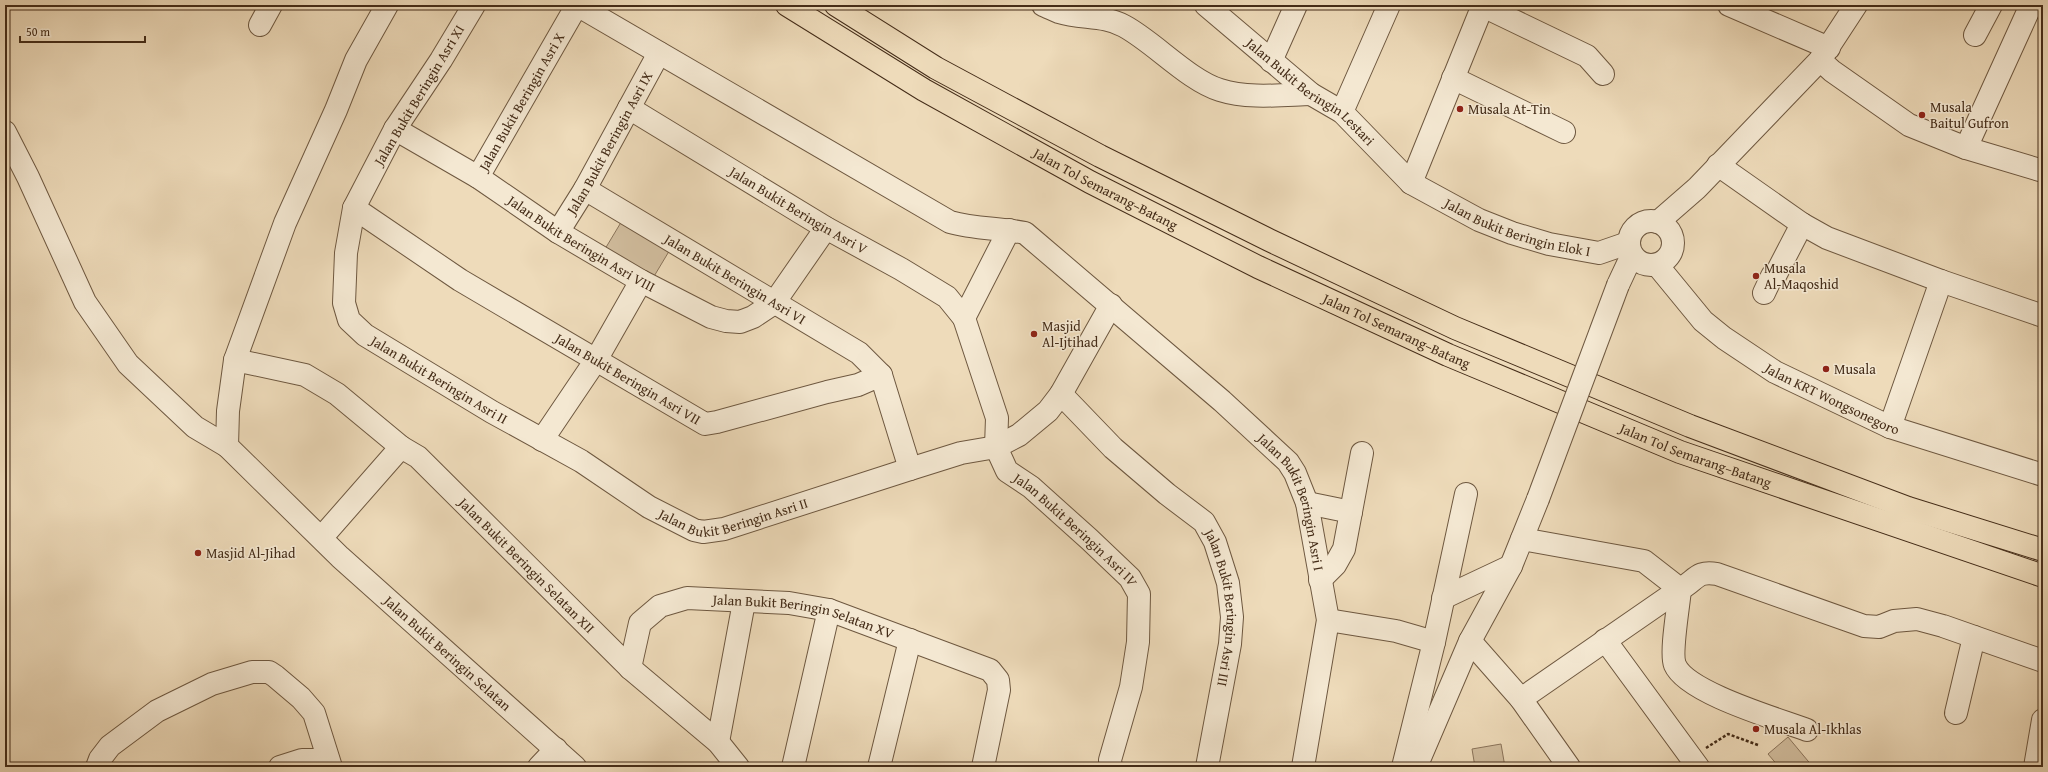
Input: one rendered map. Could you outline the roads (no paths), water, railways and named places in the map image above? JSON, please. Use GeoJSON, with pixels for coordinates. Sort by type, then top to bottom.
{"type":"FeatureCollection","features":[{"type":"Feature","properties":{"kind":"highway","name":"Jalan Tol Semarang–Batang"},"geometry":{"type":"LineString","coordinates":[[788,5],[924,90],[1090,182],[1258,266],[1448,355],[1680,452],[2043,576]]}},
{"type":"Feature","properties":{"kind":"highway","name":"Jalan Tol Semarang–Batang"},"geometry":{"type":"LineString","coordinates":[[836,5],[936,68],[1100,156],[1269,240],[1455,328],[1690,426],[1908,508],[2043,550]]}},
{"type":"Feature","properties":{"kind":"street"},"geometry":{"type":"LineString","coordinates":[[260,25],[270,5]]}},
{"type":"Feature","properties":{"kind":"street"},"geometry":{"type":"LineString","coordinates":[[227,446],[228,411],[235,360],[285,223],[336,110],[356,60],[387,5]]}},
{"type":"Feature","properties":{"kind":"street","name":"Jalan Bukit Beringin Asri XI"},"geometry":{"type":"LineString","coordinates":[[344,303],[346,253],[354,208],[395,129],[441,60],[474,5]]}},
{"type":"Feature","properties":{"kind":"street","name":"Jalan Bukit Beringin Asri I"},"geometry":{"type":"LineString","coordinates":[[577,5],[950,222],[969,227],[1009,230],[1025,233],[1038,243],[1051,257],[1111,305],[1288,462],[1295,473],[1308,503],[1328,620],[1303,767]]}},
{"type":"Feature","properties":{"kind":"street","name":"Jalan Bukit Beringin Asri X"},"geometry":{"type":"LineString","coordinates":[[478,177],[577,5]]}},
{"type":"Feature","properties":{"kind":"street"},"geometry":{"type":"LineString","coordinates":[[1043,5],[1060,12],[1104,18],[1124,26],[1203,82],[1219,90],[1272,96],[1310,94]]}},
{"type":"Feature","properties":{"kind":"street","name":"Jalan Bukit Beringin Lestari"},"geometry":{"type":"LineString","coordinates":[[1206,5],[1310,94],[1342,112],[1411,183]]}},
{"type":"Feature","properties":{"kind":"street"},"geometry":{"type":"LineString","coordinates":[[1271,61],[1296,5]]}},
{"type":"Feature","properties":{"kind":"street"},"geometry":{"type":"LineString","coordinates":[[1342,112],[1389,5]]}},
{"type":"Feature","properties":{"kind":"street"},"geometry":{"type":"LineString","coordinates":[[1729,5],[1824,54],[1832,71],[1909,125],[1966,148],[2043,171]]}},
{"type":"Feature","properties":{"kind":"street"},"geometry":{"type":"LineString","coordinates":[[1658,222],[1697,188],[1824,54],[1856,5]]}},
{"type":"Feature","properties":{"kind":"street"},"geometry":{"type":"LineString","coordinates":[[1975,35],[1991,5]]}},
{"type":"Feature","properties":{"kind":"street"},"geometry":{"type":"LineString","coordinates":[[1966,148],[2031,5]]}},
{"type":"Feature","properties":{"kind":"street"},"geometry":{"type":"LineString","coordinates":[[1411,183],[1483,6],[1586,56],[1603,74]]}},
{"type":"Feature","properties":{"kind":"street","name":"Jalan Bukit Beringin Asri IX"},"geometry":{"type":"LineString","coordinates":[[558,232],[584,189],[659,53]]}},
{"type":"Feature","properties":{"kind":"street"},"geometry":{"type":"LineString","coordinates":[[1453,78],[1564,132]]}},
{"type":"Feature","properties":{"kind":"street","name":"Jalan Bukit Beringin Asri V"},"geometry":{"type":"LineString","coordinates":[[629,108],[826,228],[947,297],[964,318],[997,418],[996,447]]}},
{"type":"Feature","properties":{"kind":"street","name":"Jalan Bukit Beringin Asri VIII"},"geometry":{"type":"LineString","coordinates":[[395,129],[478,177],[558,232],[641,281],[711,317],[726,321],[740,322],[753,317],[774,303]]}},
{"type":"Feature","properties":{"kind":"street","name":"Jalan Bukit Beringin Selatan"},"geometry":{"type":"LineString","coordinates":[[5,132],[28,177],[85,302],[128,364],[195,427],[227,446],[322,537],[340,557],[575,767]]}},
{"type":"Feature","properties":{"kind":"street"},"geometry":{"type":"LineString","coordinates":[[1718,165],[1802,224],[1827,238],[1940,281],[2043,316]]}},
{"type":"Feature","properties":{"kind":"street","name":"Jalan Bukit Beringin Elok I"},"geometry":{"type":"LineString","coordinates":[[1411,183],[1479,220],[1512,233],[1549,244],[1600,253],[1630,249]]}},
{"type":"Feature","properties":{"kind":"street","name":"Jalan Bukit Beringin Asri VI"},"geometry":{"type":"LineString","coordinates":[[584,189],[859,353],[881,375]]}},
{"type":"Feature","properties":{"kind":"street","name":"Jalan Bukit Beringin Asri VII"},"geometry":{"type":"LineString","coordinates":[[354,208],[460,280],[705,424],[858,385],[881,375]]}},
{"type":"Feature","properties":{"kind":"street"},"geometry":{"type":"LineString","coordinates":[[1416,767],[1470,641],[1511,566],[1538,500],[1618,285],[1630,249],[1631,233],[1638,225],[1647,222],[1658,222],[1667,228],[1672,238],[1672,249],[1667,259],[1657,265],[1643,264],[1630,249]]}},
{"type":"Feature","properties":{"kind":"street"},"geometry":{"type":"LineString","coordinates":[[1764,293],[1772,276],[1775,276],[1784,260],[1802,224]]}},
{"type":"Feature","properties":{"kind":"street"},"geometry":{"type":"LineString","coordinates":[[774,303],[826,228]]}},
{"type":"Feature","properties":{"kind":"street"},"geometry":{"type":"LineString","coordinates":[[964,318],[1009,230]]}},
{"type":"Feature","properties":{"kind":"street","name":"Jalan KRT Wongsonegoro"},"geometry":{"type":"LineString","coordinates":[[1657,265],[1703,321],[1724,338],[1775,372],[1890,427],[2043,475]]}},
{"type":"Feature","properties":{"kind":"street"},"geometry":{"type":"LineString","coordinates":[[542,440],[596,360],[641,281]]}},
{"type":"Feature","properties":{"kind":"street"},"geometry":{"type":"LineString","coordinates":[[1890,427],[1940,281]]}},
{"type":"Feature","properties":{"kind":"street","name":"Jalan Bukit Beringin Asri II"},"geometry":{"type":"LineString","coordinates":[[344,303],[348,320],[365,335],[542,440],[581,461],[649,507],[694,530],[703,532],[724,529],[910,468],[961,453],[996,447],[1029,428],[1048,411],[1061,394],[1111,305]]}},
{"type":"Feature","properties":{"kind":"street","name":"Jalan Bukit Beringin Selatan XII"},"geometry":{"type":"LineString","coordinates":[[235,360],[305,375],[337,394],[401,447],[418,457],[630,668],[718,742],[738,767]]}},
{"type":"Feature","properties":{"kind":"street"},"geometry":{"type":"LineString","coordinates":[[881,375],[910,468]]}},
{"type":"Feature","properties":{"kind":"street","name":"Jalan Bukit Beringin Asri III"},"geometry":{"type":"LineString","coordinates":[[1061,394],[1113,448],[1167,494],[1204,522],[1215,542],[1228,583],[1232,617],[1230,644],[1208,767]]}},
{"type":"Feature","properties":{"kind":"street"},"geometry":{"type":"LineString","coordinates":[[322,537],[401,447]]}},
{"type":"Feature","properties":{"kind":"street","name":"Jalan Bukit Beringin Asri IV"},"geometry":{"type":"LineString","coordinates":[[996,447],[1007,471],[1031,487],[1089,539],[1130,578],[1139,594],[1138,642],[1131,687],[1110,764]]}},
{"type":"Feature","properties":{"kind":"street"},"geometry":{"type":"LineString","coordinates":[[1320,580],[1341,557],[1344,549],[1362,453]]}},
{"type":"Feature","properties":{"kind":"street"},"geometry":{"type":"LineString","coordinates":[[1403,767],[1434,642],[1466,494]]}},
{"type":"Feature","properties":{"kind":"street"},"geometry":{"type":"LineString","coordinates":[[1308,503],[1351,512]]}},
{"type":"Feature","properties":{"kind":"street"},"geometry":{"type":"LineString","coordinates":[[1522,539],[1644,561],[1680,589]]}},
{"type":"Feature","properties":{"kind":"street"},"geometry":{"type":"LineString","coordinates":[[1443,598],[1511,566]]}},
{"type":"Feature","properties":{"kind":"street"},"geometry":{"type":"LineString","coordinates":[[1521,699],[1700,574],[1707,572],[1787,598],[1864,626],[1878,628],[1894,621],[1917,619],[2043,661]]}},
{"type":"Feature","properties":{"kind":"street"},"geometry":{"type":"LineString","coordinates":[[1680,589],[1674,653],[1675,664],[1684,677],[1704,691],[1807,730]]}},
{"type":"Feature","properties":{"kind":"street","name":"Jalan Bukit Beringin Selatan XV"},"geometry":{"type":"LineString","coordinates":[[630,668],[640,623],[660,606],[687,598],[789,604],[829,610],[990,670],[998,680],[999,690],[983,767]]}},
{"type":"Feature","properties":{"kind":"street"},"geometry":{"type":"LineString","coordinates":[[718,742],[744,602]]}},
{"type":"Feature","properties":{"kind":"street"},"geometry":{"type":"LineString","coordinates":[[792,767],[829,610]]}},
{"type":"Feature","properties":{"kind":"street"},"geometry":{"type":"LineString","coordinates":[[1328,620],[1396,631],[1434,642]]}},
{"type":"Feature","properties":{"kind":"street"},"geometry":{"type":"LineString","coordinates":[[1956,713],[1974,637]]}},
{"type":"Feature","properties":{"kind":"street"},"geometry":{"type":"LineString","coordinates":[[880,767],[910,640]]}},
{"type":"Feature","properties":{"kind":"street"},"geometry":{"type":"LineString","coordinates":[[1605,640],[1694,762]]}},
{"type":"Feature","properties":{"kind":"street"},"geometry":{"type":"LineString","coordinates":[[1470,641],[1521,699],[1569,767]]}},
{"type":"Feature","properties":{"kind":"street"},"geometry":{"type":"LineString","coordinates":[[98,767],[100,759],[110,746],[157,711],[212,684],[252,672],[269,672],[301,698],[314,713],[330,764],[302,760],[280,767]]}},
{"type":"Feature","properties":{"kind":"street"},"geometry":{"type":"LineString","coordinates":[[2035,767],[2043,720]]}},
{"type":"Feature","properties":{"kind":"street"},"geometry":{"type":"LineString","coordinates":[[539,767],[556,749]]}},
{"type":"Feature","properties":{"kind":"place","name":"Musala At-Tin"},"geometry":{"type":"Point","coordinates":[1460,109]}},
{"type":"Feature","properties":{"kind":"place","name":"Musala Baitul Gufron"},"geometry":{"type":"Point","coordinates":[1922,115]}},
{"type":"Feature","properties":{"kind":"place","name":"Musala Al-Maqoshid"},"geometry":{"type":"Point","coordinates":[1756,276]}},
{"type":"Feature","properties":{"kind":"place","name":"Masjid Al-Ijtihad"},"geometry":{"type":"Point","coordinates":[1034,334]}},
{"type":"Feature","properties":{"kind":"place","name":"Musala"},"geometry":{"type":"Point","coordinates":[1826,369]}},
{"type":"Feature","properties":{"kind":"place","name":"Masjid Al-Jihad"},"geometry":{"type":"Point","coordinates":[198,553]}},
{"type":"Feature","properties":{"kind":"place","name":"Musala Al-Ikhlas"},"geometry":{"type":"Point","coordinates":[1756,729]}}]}
